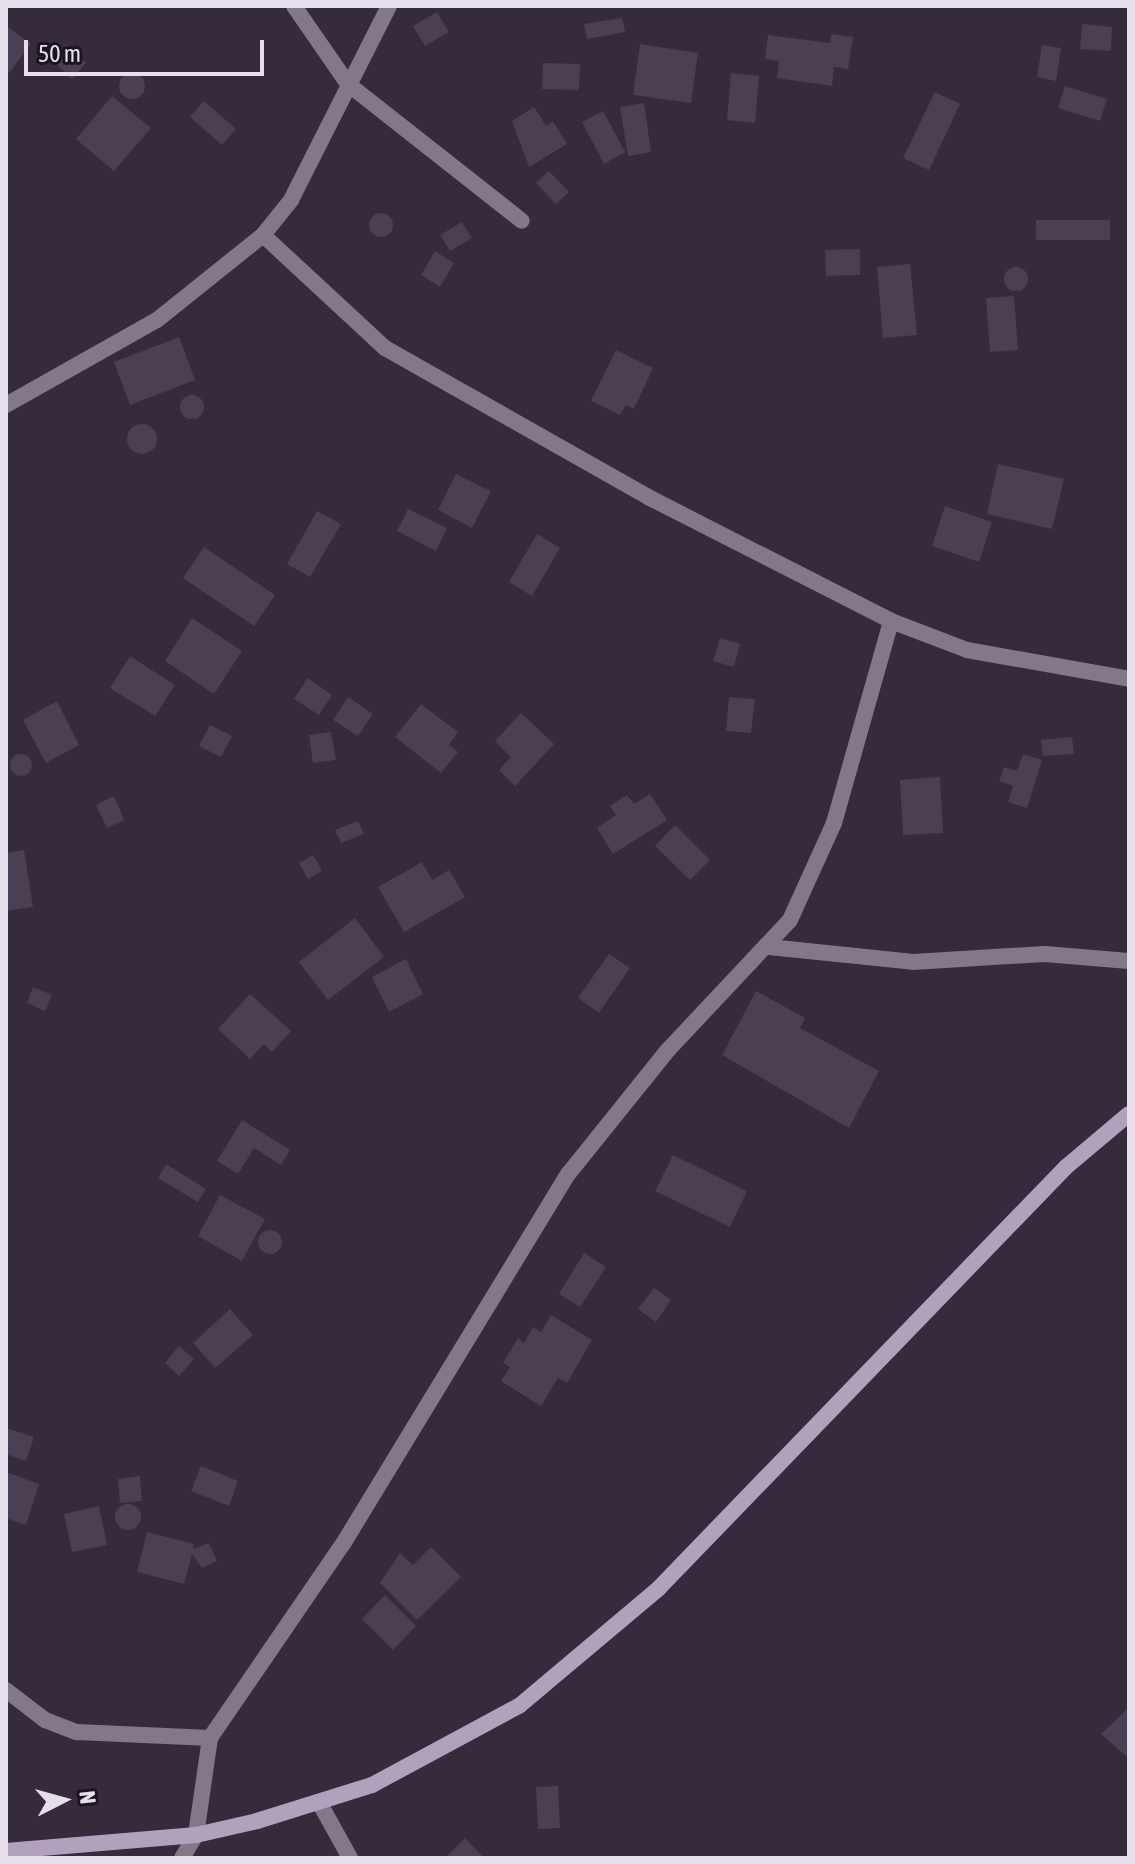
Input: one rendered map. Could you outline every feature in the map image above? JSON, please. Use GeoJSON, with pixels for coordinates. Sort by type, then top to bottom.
{"type":"FeatureCollection","features":[{"type":"Feature","properties":{"kind":"street"},"geometry":{"type":"LineString","coordinates":[[294,6],[348,84],[522,221]]}},
{"type":"Feature","properties":{"kind":"street"},"geometry":{"type":"LineString","coordinates":[[6,405],[157,320],[263,235],[291,200],[389,6]]}},
{"type":"Feature","properties":{"kind":"street"},"geometry":{"type":"LineString","coordinates":[[263,235],[385,348],[468,399],[891,621],[967,650],[1129,679]]}},
{"type":"Feature","properties":{"kind":"street"},"geometry":{"type":"LineString","coordinates":[[182,1858],[196,1835],[210,1738],[367,1506],[569,1173],[668,1050],[769,947],[796,908],[834,823],[891,621]]}},
{"type":"Feature","properties":{"kind":"street"},"geometry":{"type":"LineString","coordinates":[[769,947],[913,962],[1045,954],[1129,961]]}},
{"type":"Feature","properties":{"kind":"street"},"geometry":{"type":"LineString","coordinates":[[6,1851],[196,1835],[372,1785],[474,1735],[560,1673],[658,1589],[1055,1178],[1129,1114]]}},
{"type":"Feature","properties":{"kind":"street"},"geometry":{"type":"LineString","coordinates":[[6,1690],[45,1720],[77,1732],[210,1738]]}},
{"type":"Feature","properties":{"kind":"street"},"geometry":{"type":"LineString","coordinates":[[319,1802],[350,1858]]}},
{"type":"Feature","properties":{"kind":"building"},"geometry":{"type":"Polygon","coordinates":[[[437,12],[449,32],[425,46],[413,26],[437,12]]]}},
{"type":"Feature","properties":{"kind":"building"},"geometry":{"type":"Polygon","coordinates":[[[622,18],[625,32],[587,39],[584,24],[622,18]]]}},
{"type":"Feature","properties":{"kind":"building"},"geometry":{"type":"Polygon","coordinates":[[[1082,24],[1112,27],[1111,51],[1080,49],[1082,24]]]}},
{"type":"Feature","properties":{"kind":"building"},"geometry":{"type":"Polygon","coordinates":[[[8,27],[31,44],[9,73],[6,71],[8,27]]]}},
{"type":"Feature","properties":{"kind":"building"},"geometry":{"type":"Polygon","coordinates":[[[831,34],[853,37],[848,69],[834,67],[832,86],[777,78],[779,61],[765,59],[768,35],[830,43],[831,34]]]}},
{"type":"Feature","properties":{"kind":"building"},"geometry":{"type":"Polygon","coordinates":[[[66,44],[86,63],[72,79],[52,60],[66,44]]]}},
{"type":"Feature","properties":{"kind":"building"},"geometry":{"type":"Polygon","coordinates":[[[640,44],[698,53],[691,103],[633,95],[640,44]]]}},
{"type":"Feature","properties":{"kind":"building"},"geometry":{"type":"Polygon","coordinates":[[[1042,45],[1061,48],[1056,81],[1037,77],[1042,45]]]}},
{"type":"Feature","properties":{"kind":"building"},"geometry":{"type":"Polygon","coordinates":[[[543,63],[580,64],[579,90],[542,89],[543,63]]]}},
{"type":"Feature","properties":{"kind":"building"},"geometry":{"type":"Polygon","coordinates":[[[132,73],[142,76],[145,86],[142,96],[132,99],[122,96],[119,86],[122,76],[132,73]]]}},
{"type":"Feature","properties":{"kind":"building"},"geometry":{"type":"Polygon","coordinates":[[[731,73],[759,76],[755,123],[727,120],[731,73]]]}},
{"type":"Feature","properties":{"kind":"building"},"geometry":{"type":"Polygon","coordinates":[[[1065,86],[1107,99],[1100,121],[1058,108],[1065,86]]]}},
{"type":"Feature","properties":{"kind":"building"},"geometry":{"type":"Polygon","coordinates":[[[935,92],[960,104],[929,170],[903,158],[935,92]]]}},
{"type":"Feature","properties":{"kind":"building"},"geometry":{"type":"Polygon","coordinates":[[[112,96],[151,128],[114,171],[76,139],[112,96]]]}},
{"type":"Feature","properties":{"kind":"building"},"geometry":{"type":"Polygon","coordinates":[[[204,101],[236,129],[222,145],[190,117],[204,101]]]}},
{"type":"Feature","properties":{"kind":"building"},"geometry":{"type":"Polygon","coordinates":[[[644,103],[651,152],[628,156],[620,107],[644,103]]]}},
{"type":"Feature","properties":{"kind":"building"},"geometry":{"type":"Polygon","coordinates":[[[534,107],[546,126],[553,121],[567,144],[529,167],[512,121],[534,107]]]}},
{"type":"Feature","properties":{"kind":"building"},"geometry":{"type":"Polygon","coordinates":[[[603,111],[625,152],[604,164],[582,122],[603,111]]]}},
{"type":"Feature","properties":{"kind":"building"},"geometry":{"type":"Polygon","coordinates":[[[549,171],[569,192],[556,204],[536,183],[549,171]]]}},
{"type":"Feature","properties":{"kind":"building"},"geometry":{"type":"Polygon","coordinates":[[[381,213],[389,217],[393,225],[389,233],[381,237],[373,233],[369,225],[373,217],[381,213]]]}},
{"type":"Feature","properties":{"kind":"building"},"geometry":{"type":"Polygon","coordinates":[[[1036,220],[1110,220],[1110,240],[1036,240],[1036,220]]]}},
{"type":"Feature","properties":{"kind":"building"},"geometry":{"type":"Polygon","coordinates":[[[462,222],[472,238],[450,251],[440,235],[462,222]]]}},
{"type":"Feature","properties":{"kind":"building"},"geometry":{"type":"Polygon","coordinates":[[[860,249],[860,275],[826,276],[825,250],[860,249]]]}},
{"type":"Feature","properties":{"kind":"building"},"geometry":{"type":"Polygon","coordinates":[[[435,251],[454,263],[440,287],[421,275],[435,251]]]}},
{"type":"Feature","properties":{"kind":"building"},"geometry":{"type":"Polygon","coordinates":[[[910,264],[917,335],[883,338],[877,267],[910,264]]]}},
{"type":"Feature","properties":{"kind":"building"},"geometry":{"type":"Polygon","coordinates":[[[1016,267],[1027,274],[1028,279],[1021,290],[1016,291],[1005,284],[1004,279],[1011,268],[1016,267]]]}},
{"type":"Feature","properties":{"kind":"building"},"geometry":{"type":"Polygon","coordinates":[[[1014,296],[1018,350],[990,352],[986,298],[1014,296]]]}},
{"type":"Feature","properties":{"kind":"building"},"geometry":{"type":"Polygon","coordinates":[[[179,337],[195,380],[130,405],[114,362],[179,337]]]}},
{"type":"Feature","properties":{"kind":"building"},"geometry":{"type":"Polygon","coordinates":[[[616,350],[653,368],[634,409],[626,405],[620,415],[591,401],[616,350]]]}},
{"type":"Feature","properties":{"kind":"building"},"geometry":{"type":"Polygon","coordinates":[[[192,395],[201,398],[204,407],[201,416],[192,419],[183,416],[180,407],[183,398],[192,395]]]}},
{"type":"Feature","properties":{"kind":"building"},"geometry":{"type":"Polygon","coordinates":[[[142,424],[148,425],[156,433],[156,445],[148,453],[142,454],[136,453],[128,445],[127,439],[128,433],[136,425],[142,424]]]}},
{"type":"Feature","properties":{"kind":"building"},"geometry":{"type":"Polygon","coordinates":[[[998,464],[1064,479],[1052,529],[987,514],[998,464]]]}},
{"type":"Feature","properties":{"kind":"building"},"geometry":{"type":"Polygon","coordinates":[[[456,474],[491,491],[472,528],[438,510],[456,474]]]}},
{"type":"Feature","properties":{"kind":"building"},"geometry":{"type":"Polygon","coordinates":[[[945,506],[992,522],[979,562],[932,546],[945,506]]]}},
{"type":"Feature","properties":{"kind":"building"},"geometry":{"type":"Polygon","coordinates":[[[408,509],[447,528],[436,551],[397,531],[408,509]]]}},
{"type":"Feature","properties":{"kind":"building"},"geometry":{"type":"Polygon","coordinates":[[[317,511],[341,524],[310,577],[287,564],[317,511]]]}},
{"type":"Feature","properties":{"kind":"building"},"geometry":{"type":"Polygon","coordinates":[[[537,534],[560,548],[532,596],[509,582],[537,534]]]}},
{"type":"Feature","properties":{"kind":"building"},"geometry":{"type":"Polygon","coordinates":[[[204,547],[275,595],[254,626],[183,578],[204,547]]]}},
{"type":"Feature","properties":{"kind":"building"},"geometry":{"type":"Polygon","coordinates":[[[192,618],[242,651],[214,694],[165,661],[192,618]]]}},
{"type":"Feature","properties":{"kind":"building"},"geometry":{"type":"Polygon","coordinates":[[[720,638],[740,644],[734,667],[713,661],[720,638]]]}},
{"type":"Feature","properties":{"kind":"building"},"geometry":{"type":"Polygon","coordinates":[[[130,656],[175,685],[155,716],[110,688],[130,656]]]}},
{"type":"Feature","properties":{"kind":"building"},"geometry":{"type":"Polygon","coordinates":[[[308,678],[332,695],[319,715],[294,699],[308,678]]]}},
{"type":"Feature","properties":{"kind":"building"},"geometry":{"type":"Polygon","coordinates":[[[348,697],[373,714],[358,736],[333,720],[348,697]]]}},
{"type":"Feature","properties":{"kind":"building"},"geometry":{"type":"Polygon","coordinates":[[[729,697],[755,699],[751,733],[726,731],[729,697]]]}},
{"type":"Feature","properties":{"kind":"building"},"geometry":{"type":"Polygon","coordinates":[[[57,701],[79,745],[46,763],[23,720],[57,701]]]}},
{"type":"Feature","properties":{"kind":"building"},"geometry":{"type":"Polygon","coordinates":[[[421,704],[458,732],[449,745],[458,752],[441,773],[395,737],[421,704]]]}},
{"type":"Feature","properties":{"kind":"building"},"geometry":{"type":"Polygon","coordinates":[[[521,713],[554,744],[515,786],[499,770],[511,757],[495,741],[521,713]]]}},
{"type":"Feature","properties":{"kind":"building"},"geometry":{"type":"Polygon","coordinates":[[[210,725],[232,736],[221,757],[199,746],[210,725]]]}},
{"type":"Feature","properties":{"kind":"building"},"geometry":{"type":"Polygon","coordinates":[[[331,732],[336,760],[313,763],[309,735],[331,732]]]}},
{"type":"Feature","properties":{"kind":"building"},"geometry":{"type":"Polygon","coordinates":[[[1072,737],[1074,754],[1043,756],[1041,740],[1072,737]]]}},
{"type":"Feature","properties":{"kind":"building"},"geometry":{"type":"Polygon","coordinates":[[[17,754],[25,754],[32,765],[25,776],[17,776],[10,769],[10,761],[17,754]]]}},
{"type":"Feature","properties":{"kind":"building"},"geometry":{"type":"Polygon","coordinates":[[[1023,754],[1042,760],[1027,808],[1008,802],[1013,786],[999,781],[1004,767],[1017,771],[1023,754]]]}},
{"type":"Feature","properties":{"kind":"building"},"geometry":{"type":"Polygon","coordinates":[[[940,777],[943,833],[903,835],[900,780],[940,777]]]}},
{"type":"Feature","properties":{"kind":"building"},"geometry":{"type":"Polygon","coordinates":[[[650,794],[667,820],[613,854],[597,828],[616,815],[610,806],[627,795],[634,804],[650,794]]]}},
{"type":"Feature","properties":{"kind":"building"},"geometry":{"type":"Polygon","coordinates":[[[114,796],[124,820],[107,828],[96,805],[114,796]]]}},
{"type":"Feature","properties":{"kind":"building"},"geometry":{"type":"Polygon","coordinates":[[[358,821],[364,834],[341,843],[335,830],[358,821]]]}},
{"type":"Feature","properties":{"kind":"building"},"geometry":{"type":"Polygon","coordinates":[[[675,825],[710,860],[690,880],[655,846],[675,825]]]}},
{"type":"Feature","properties":{"kind":"building"},"geometry":{"type":"Polygon","coordinates":[[[24,850],[33,907],[6,911],[6,853],[24,850]]]}},
{"type":"Feature","properties":{"kind":"building"},"geometry":{"type":"Polygon","coordinates":[[[313,855],[322,871],[308,879],[299,863],[313,855]]]}},
{"type":"Feature","properties":{"kind":"building"},"geometry":{"type":"Polygon","coordinates":[[[422,862],[432,880],[449,870],[465,897],[404,932],[378,887],[422,862]]]}},
{"type":"Feature","properties":{"kind":"building"},"geometry":{"type":"Polygon","coordinates":[[[355,918],[384,957],[328,1000],[299,962],[355,918]]]}},
{"type":"Feature","properties":{"kind":"building"},"geometry":{"type":"Polygon","coordinates":[[[609,954],[630,968],[599,1013],[578,998],[609,954]]]}},
{"type":"Feature","properties":{"kind":"building"},"geometry":{"type":"Polygon","coordinates":[[[406,959],[423,994],[389,1012],[372,977],[406,959]]]}},
{"type":"Feature","properties":{"kind":"building"},"geometry":{"type":"Polygon","coordinates":[[[33,987],[52,995],[45,1011],[27,1003],[33,987]]]}},
{"type":"Feature","properties":{"kind":"building"},"geometry":{"type":"Polygon","coordinates":[[[756,991],[805,1018],[800,1028],[879,1071],[849,1128],[722,1055],[756,991]]]}},
{"type":"Feature","properties":{"kind":"building"},"geometry":{"type":"Polygon","coordinates":[[[250,994],[291,1031],[272,1052],[264,1044],[250,1059],[218,1029],[250,994]]]}},
{"type":"Feature","properties":{"kind":"building"},"geometry":{"type":"Polygon","coordinates":[[[242,1120],[290,1150],[281,1165],[254,1148],[238,1174],[217,1161],[242,1120]]]}},
{"type":"Feature","properties":{"kind":"building"},"geometry":{"type":"Polygon","coordinates":[[[673,1155],[747,1191],[730,1227],[655,1191],[673,1155]]]}},
{"type":"Feature","properties":{"kind":"building"},"geometry":{"type":"Polygon","coordinates":[[[166,1164],[206,1189],[198,1202],[158,1178],[166,1164]]]}},
{"type":"Feature","properties":{"kind":"building"},"geometry":{"type":"Polygon","coordinates":[[[220,1195],[265,1219],[242,1261],[198,1236],[220,1195]]]}},
{"type":"Feature","properties":{"kind":"building"},"geometry":{"type":"Polygon","coordinates":[[[270,1230],[279,1233],[282,1242],[279,1251],[270,1254],[261,1251],[258,1242],[261,1233],[270,1230]]]}},
{"type":"Feature","properties":{"kind":"building"},"geometry":{"type":"Polygon","coordinates":[[[584,1253],[606,1267],[580,1307],[559,1294],[584,1253]]]}},
{"type":"Feature","properties":{"kind":"building"},"geometry":{"type":"Polygon","coordinates":[[[654,1288],[671,1300],[656,1322],[638,1309],[654,1288]]]}},
{"type":"Feature","properties":{"kind":"building"},"geometry":{"type":"Polygon","coordinates":[[[230,1309],[253,1335],[215,1368],[193,1343],[230,1309]]]}},
{"type":"Feature","properties":{"kind":"building"},"geometry":{"type":"Polygon","coordinates":[[[551,1315],[592,1340],[567,1383],[558,1378],[541,1406],[501,1381],[510,1367],[503,1363],[518,1338],[524,1343],[533,1327],[541,1332],[551,1315]]]}},
{"type":"Feature","properties":{"kind":"building"},"geometry":{"type":"Polygon","coordinates":[[[179,1346],[194,1359],[179,1376],[165,1363],[179,1346]]]}},
{"type":"Feature","properties":{"kind":"building"},"geometry":{"type":"Polygon","coordinates":[[[6,1428],[34,1437],[26,1461],[6,1454],[6,1428]]]}},
{"type":"Feature","properties":{"kind":"building"},"geometry":{"type":"Polygon","coordinates":[[[201,1466],[238,1481],[229,1506],[191,1491],[201,1466]]]}},
{"type":"Feature","properties":{"kind":"building"},"geometry":{"type":"Polygon","coordinates":[[[6,1472],[39,1484],[26,1525],[6,1518],[6,1472]]]}},
{"type":"Feature","properties":{"kind":"building"},"geometry":{"type":"Polygon","coordinates":[[[140,1476],[142,1501],[120,1503],[118,1479],[140,1476]]]}},
{"type":"Feature","properties":{"kind":"building"},"geometry":{"type":"Polygon","coordinates":[[[128,1504],[137,1508],[141,1517],[137,1526],[128,1530],[119,1526],[115,1517],[119,1508],[128,1504]]]}},
{"type":"Feature","properties":{"kind":"building"},"geometry":{"type":"Polygon","coordinates":[[[99,1506],[107,1545],[72,1552],[64,1514],[99,1506]]]}},
{"type":"Feature","properties":{"kind":"building"},"geometry":{"type":"Polygon","coordinates":[[[147,1532],[194,1544],[193,1549],[209,1543],[217,1561],[202,1568],[192,1554],[184,1584],[137,1572],[147,1532]]]}},
{"type":"Feature","properties":{"kind":"building"},"geometry":{"type":"Polygon","coordinates":[[[431,1547],[461,1577],[417,1620],[380,1583],[400,1553],[413,1565],[431,1547]]]}},
{"type":"Feature","properties":{"kind":"building"},"geometry":{"type":"Polygon","coordinates":[[[385,1595],[416,1626],[393,1650],[362,1619],[385,1595]]]}},
{"type":"Feature","properties":{"kind":"building"},"geometry":{"type":"Polygon","coordinates":[[[1129,1710],[1129,1759],[1101,1734],[1129,1710]]]}},
{"type":"Feature","properties":{"kind":"building"},"geometry":{"type":"Polygon","coordinates":[[[558,1786],[560,1828],[538,1829],[536,1787],[558,1786]]]}},
{"type":"Feature","properties":{"kind":"building"},"geometry":{"type":"Polygon","coordinates":[[[465,1838],[484,1858],[445,1858],[465,1838]]]}}]}
